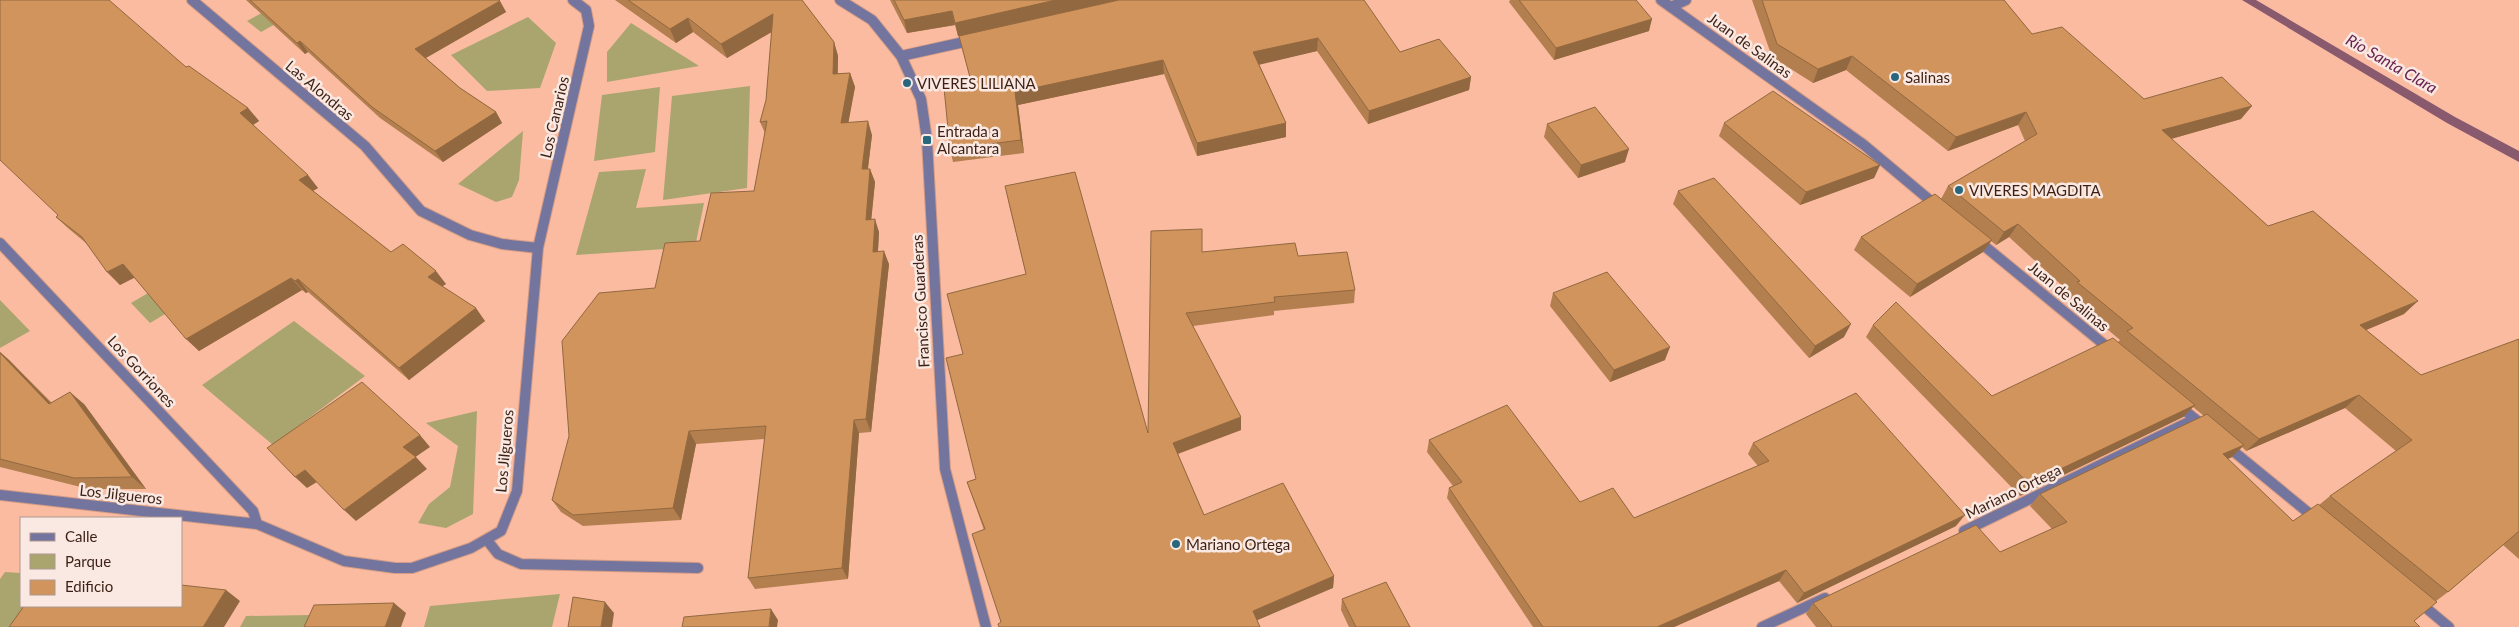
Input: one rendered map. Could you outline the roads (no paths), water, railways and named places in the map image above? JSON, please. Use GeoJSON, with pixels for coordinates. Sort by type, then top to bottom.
{"type":"FeatureCollection","features":[{"type":"Feature","properties":{"kind":"street","name":"Las Alondras"},"geometry":{"type":"LineString","coordinates":[[192,0],[365,146],[422,210],[470,236],[502,244],[538,248]]}},
{"type":"Feature","properties":{"kind":"street","name":"Los Canarios"},"geometry":{"type":"LineString","coordinates":[[538,248],[590,26],[586,10],[572,0]]}},
{"type":"Feature","properties":{"kind":"street","name":"Francisco Guarderas"},"geometry":{"type":"LineString","coordinates":[[840,0],[872,20],[901,56],[921,99],[927,140],[945,469],[986,627]]}},
{"type":"Feature","properties":{"kind":"street","name":"Juan de Salinas"},"geometry":{"type":"LineString","coordinates":[[1661,0],[1864,145],[1947,214]]}},
{"type":"Feature","properties":{"kind":"street"},"geometry":{"type":"LineString","coordinates":[[1671,7],[1686,0]]}},
{"type":"Feature","properties":{"kind":"street"},"geometry":{"type":"LineString","coordinates":[[901,56],[987,37]]}},
{"type":"Feature","properties":{"kind":"street","name":"Juan de Salinas"},"geometry":{"type":"LineString","coordinates":[[1969,233],[2120,357]]}},
{"type":"Feature","properties":{"kind":"street","name":"Los Gorriones"},"geometry":{"type":"LineString","coordinates":[[0,243],[253,511],[257,524]]}},
{"type":"Feature","properties":{"kind":"street","name":"Los Jilgueros"},"geometry":{"type":"LineString","coordinates":[[0,495],[257,524],[344,561],[395,568],[412,568],[427,564],[487,540],[501,531],[518,490],[520,437],[538,248]]}},
{"type":"Feature","properties":{"kind":"street"},"geometry":{"type":"LineString","coordinates":[[2165,394],[2326,526]]}},
{"type":"Feature","properties":{"kind":"street","name":"Mariano Ortega"},"geometry":{"type":"LineString","coordinates":[[1952,536],[2195,419]]}},
{"type":"Feature","properties":{"kind":"street"},"geometry":{"type":"LineString","coordinates":[[487,540],[498,554],[521,564],[698,568]]}},
{"type":"Feature","properties":{"kind":"street"},"geometry":{"type":"LineString","coordinates":[[1762,627],[1835,593]]}},
{"type":"Feature","properties":{"kind":"street"},"geometry":{"type":"LineString","coordinates":[[2410,596],[2449,627]]}},
{"type":"Feature","properties":{"kind":"waterway","name":"Río Santa Clara"},"geometry":{"type":"LineString","coordinates":[[2248,0],[2451,120],[2519,157]]}},
{"type":"Feature","properties":{"kind":"place","name":"Salinas"},"geometry":{"type":"Point","coordinates":[1895,77]}},
{"type":"Feature","properties":{"kind":"place","name":"VIVERES LILIANA"},"geometry":{"type":"Point","coordinates":[907,83]}},
{"type":"Feature","properties":{"kind":"place","name":"Entrada a Alcantara"},"geometry":{"type":"Point","coordinates":[927,140]}},
{"type":"Feature","properties":{"kind":"place","name":"VIVERES MAGDITA"},"geometry":{"type":"Point","coordinates":[1959,190]}},
{"type":"Feature","properties":{"kind":"place","name":"Mariano Ortega"},"geometry":{"type":"Point","coordinates":[1176,544]}}]}
